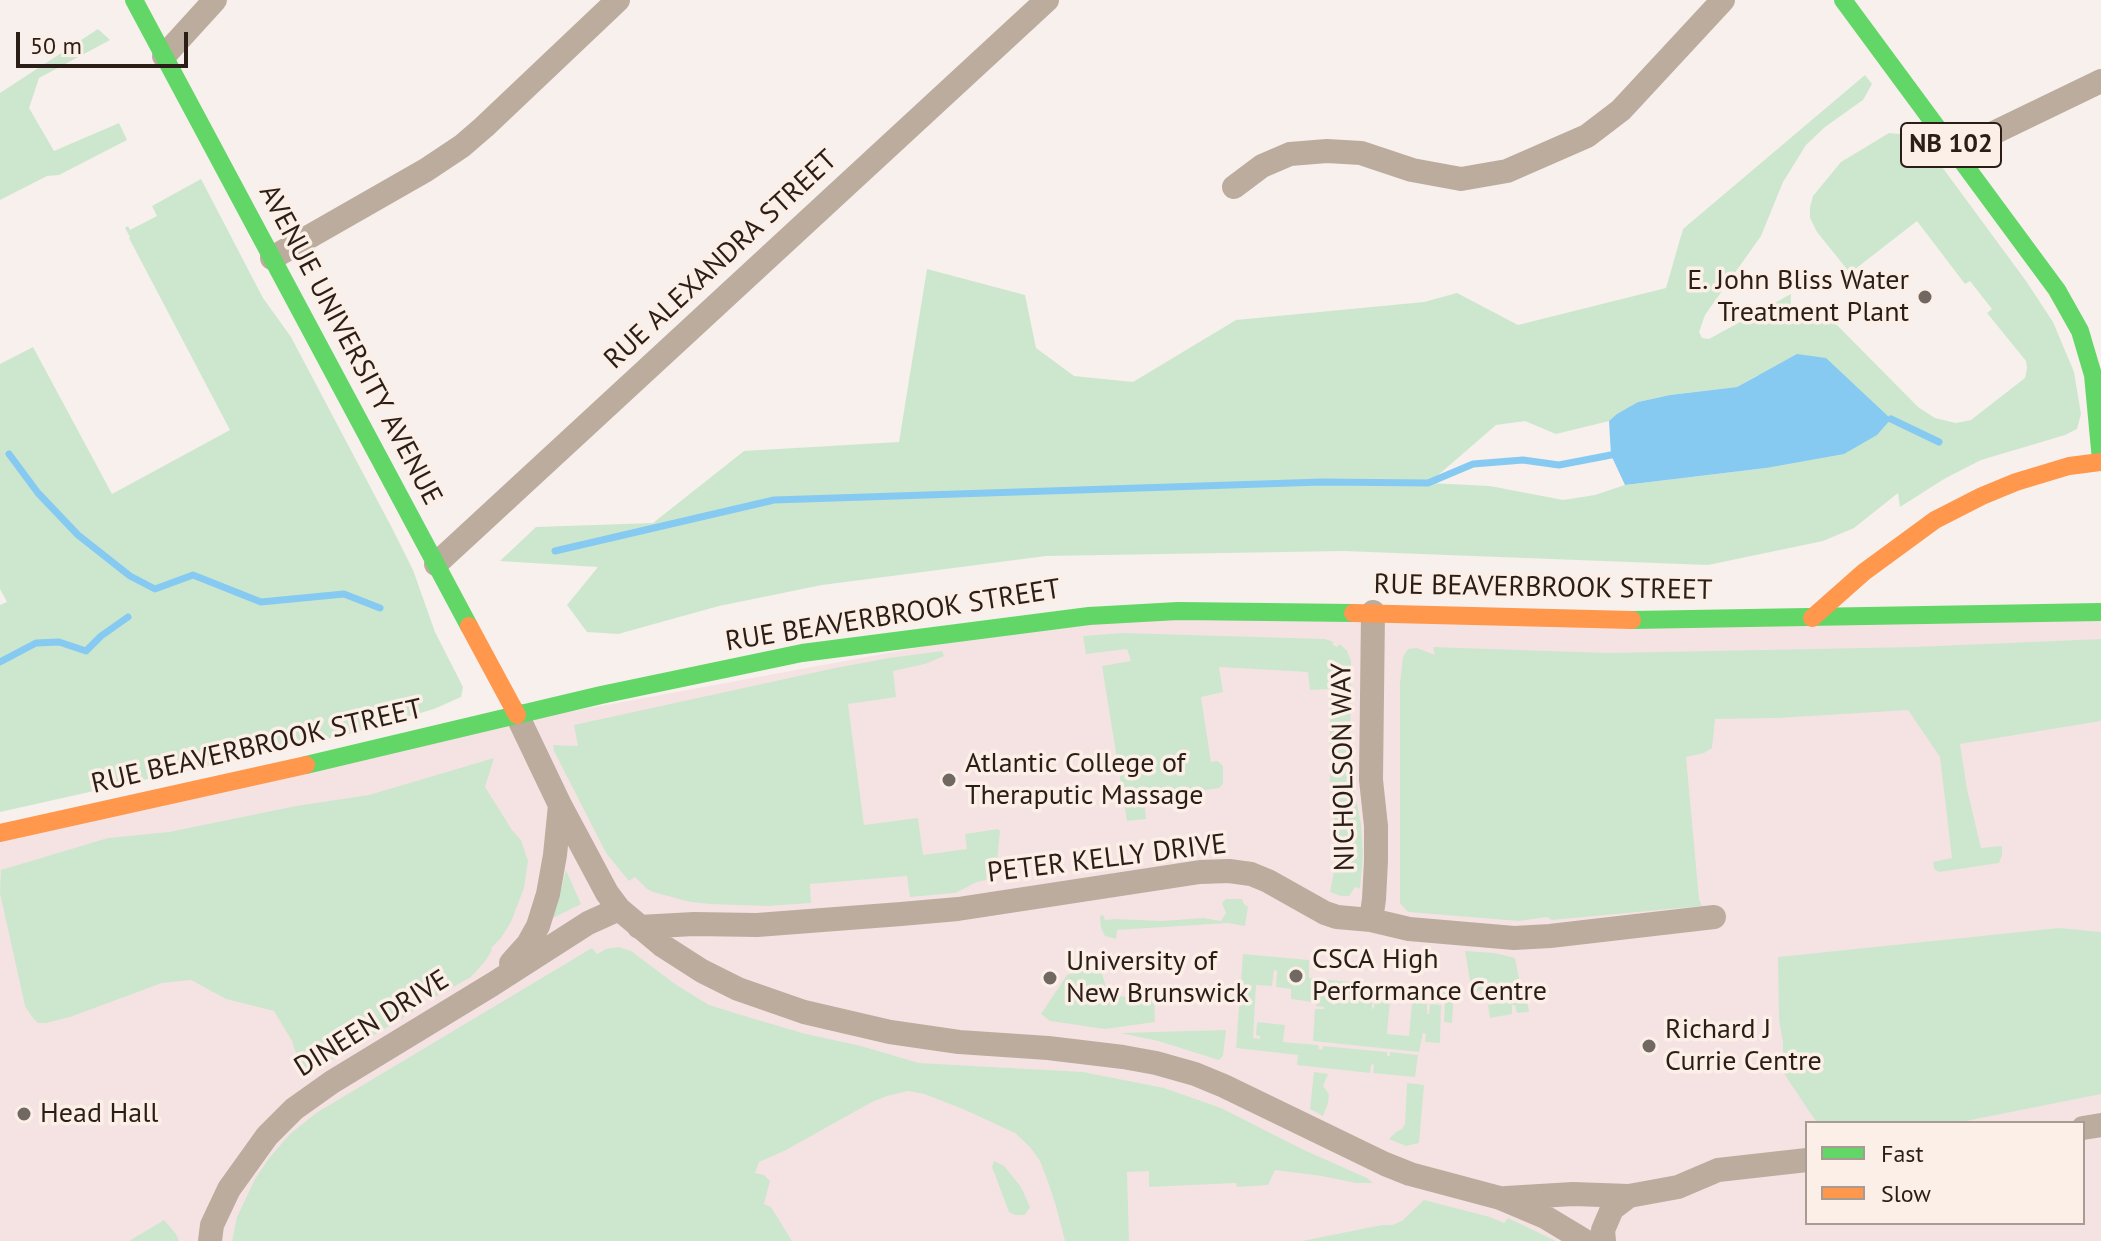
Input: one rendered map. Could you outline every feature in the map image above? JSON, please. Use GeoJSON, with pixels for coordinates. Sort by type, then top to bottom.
{"type":"FeatureCollection","features":[{"type":"Feature","properties":{"kind":"street","name":"AVENUE UNIVERSITY AVENUE"},"geometry":{"type":"LineString","coordinates":[[134,0],[517,715]]}},
{"type":"Feature","properties":{"kind":"street"},"geometry":{"type":"LineString","coordinates":[[164,56],[215,0]]}},
{"type":"Feature","properties":{"kind":"street"},"geometry":{"type":"LineString","coordinates":[[272,258],[454,152],[618,0]]}},
{"type":"Feature","properties":{"kind":"street","name":"RUE ALEXANDRA STREET"},"geometry":{"type":"LineString","coordinates":[[436,564],[1047,0]]}},
{"type":"Feature","properties":{"kind":"street"},"geometry":{"type":"LineString","coordinates":[[1234,187],[1262,166],[1290,154],[1327,151],[1361,153],[1412,170],[1461,179],[1507,171],[1587,136],[1621,110],[1723,0]]}},
{"type":"Feature","properties":{"kind":"street","name":"NB 102"},"geometry":{"type":"LineString","coordinates":[[1843,0],[2057,290],[2090,313]]}},
{"type":"Feature","properties":{"kind":"street"},"geometry":{"type":"LineString","coordinates":[[1956,151],[2101,81]]}},
{"type":"Feature","properties":{"kind":"street"},"geometry":{"type":"LineString","coordinates":[[1812,618],[1864,572],[1935,520],[2016,482],[2069,466],[2101,461],[2093,375],[2080,331],[2057,290]]}},
{"type":"Feature","properties":{"kind":"street","name":"RUE BEAVERBROOK STREET"},"geometry":{"type":"LineString","coordinates":[[0,833],[601,695],[802,653],[1089,616],[1178,611],[1373,612],[1587,619],[2101,612]]}},
{"type":"Feature","properties":{"kind":"street","name":"NICHOLSON WAY"},"geometry":{"type":"LineString","coordinates":[[1371,920],[1376,861],[1371,780],[1373,612]]}},
{"type":"Feature","properties":{"kind":"street"},"geometry":{"type":"LineString","coordinates":[[517,715],[560,805],[602,884],[619,909],[663,946],[738,989],[828,1019],[905,1035],[1092,1052],[1156,1063],[1224,1086],[1410,1174],[1500,1198],[1545,1217],[1585,1241]]}},
{"type":"Feature","properties":{"kind":"street"},"geometry":{"type":"LineString","coordinates":[[493,984],[528,944],[538,926],[553,874],[560,805]]}},
{"type":"Feature","properties":{"kind":"street","name":"PETER KELLY DRIVE"},"geometry":{"type":"LineString","coordinates":[[639,927],[757,925],[958,909],[1200,872],[1229,871],[1251,874],[1268,881],[1337,917],[1371,920],[1409,929],[1514,938],[1714,917]]}},
{"type":"Feature","properties":{"kind":"street","name":"DINEEN DRIVE"},"geometry":{"type":"LineString","coordinates":[[210,1241],[212,1225],[229,1189],[267,1136],[294,1109],[332,1082],[588,923],[619,909]]}},
{"type":"Feature","properties":{"kind":"street"},"geometry":{"type":"LineString","coordinates":[[1500,1198],[1573,1194],[1629,1196],[1678,1187],[1718,1170],[1805,1160]]}},
{"type":"Feature","properties":{"kind":"street"},"geometry":{"type":"LineString","coordinates":[[1604,1241],[1603,1230],[1612,1209],[1629,1196]]}},
{"type":"Feature","properties":{"kind":"shaded area","name":"University of New Brunswick"},"geometry":{"type":"Polygon","coordinates":[[[2101,612],[2101,1241],[0,1241],[0,833],[411,741],[1089,616],[2101,612]]]}},
{"type":"Feature","properties":{"kind":"green space"},"geometry":{"type":"Polygon","coordinates":[[[98,29],[110,40],[39,78],[29,108],[54,151],[119,123],[127,140],[59,175],[47,176],[0,200],[0,93],[98,29]]]}},
{"type":"Feature","properties":{"kind":"green space"},"geometry":{"type":"Polygon","coordinates":[[[1865,75],[1872,84],[1863,100],[1806,145],[1783,182],[1761,236],[1705,315],[1699,332],[1702,338],[1709,339],[1791,294],[1790,318],[1832,320],[1918,407],[1935,418],[1956,423],[1971,420],[2025,378],[2026,361],[1987,313],[1992,309],[1970,281],[1965,284],[1917,221],[1850,273],[1817,232],[1810,218],[1813,196],[1841,162],[1889,133],[1920,137],[2053,322],[2074,372],[2081,414],[2077,429],[1981,460],[1900,507],[1898,493],[1854,528],[1823,541],[1708,565],[1343,551],[1046,556],[822,585],[719,606],[618,634],[587,632],[567,605],[598,567],[500,561],[536,527],[653,523],[744,451],[899,442],[927,269],[1025,295],[1036,348],[1074,376],[1133,382],[1236,320],[1424,302],[1457,293],[1518,325],[1666,288],[1683,229],[1865,75]],[[1758,375],[1737,387],[1638,402],[1609,421],[1556,434],[1525,421],[1496,425],[1429,483],[1490,486],[1563,500],[1595,495],[1625,485],[1766,468],[1758,375]]]}},
{"type":"Feature","properties":{"kind":"green space"},"geometry":{"type":"Polygon","coordinates":[[[201,179],[263,298],[291,337],[392,528],[413,570],[435,632],[463,687],[461,697],[434,709],[349,734],[0,812],[0,605],[7,602],[0,589],[0,364],[33,347],[112,494],[230,430],[125,228],[128,226],[130,230],[157,216],[152,206],[201,179]]]}},
{"type":"Feature","properties":{"kind":"green space"},"geometry":{"type":"Polygon","coordinates":[[[1123,633],[1325,639],[1334,642],[1332,644],[1337,647],[1340,644],[1347,651],[1351,661],[1350,768],[1361,824],[1363,855],[1360,889],[1355,887],[1349,896],[1330,892],[1338,851],[1330,781],[1330,689],[1310,690],[1308,672],[1219,667],[1223,692],[1201,697],[1211,762],[1218,761],[1223,766],[1223,784],[1219,788],[1144,800],[1146,819],[1127,821],[1102,666],[1131,661],[1127,649],[1086,654],[1083,636],[1123,633]]]}},
{"type":"Feature","properties":{"kind":"green space"},"geometry":{"type":"Polygon","coordinates":[[[2101,639],[2101,721],[1960,744],[1981,848],[2002,846],[1999,863],[1939,872],[1934,869],[1933,862],[1952,858],[1940,757],[1908,710],[1715,719],[1712,748],[1686,757],[1702,906],[1519,921],[1408,912],[1400,903],[1400,683],[1403,657],[1408,649],[1417,648],[1435,655],[1433,647],[1608,653],[1914,647],[2101,639]]]}},
{"type":"Feature","properties":{"kind":"green space"},"geometry":{"type":"Polygon","coordinates":[[[942,651],[944,656],[925,664],[893,671],[896,697],[848,704],[864,825],[918,818],[923,855],[967,849],[965,834],[1000,831],[997,863],[986,880],[955,893],[910,897],[907,876],[810,884],[811,903],[768,906],[690,902],[653,892],[635,877],[629,881],[606,853],[554,751],[553,745],[578,746],[574,725],[835,668],[942,651]]]}},
{"type":"Feature","properties":{"kind":"green space"},"geometry":{"type":"Polygon","coordinates":[[[494,758],[485,787],[521,840],[528,861],[524,888],[511,922],[471,977],[432,999],[425,989],[414,997],[420,1007],[343,1054],[303,1074],[292,1041],[274,1011],[226,999],[191,980],[162,983],[46,1023],[38,1023],[25,1006],[0,893],[1,870],[108,838],[169,832],[296,806],[369,795],[494,758]]]}},
{"type":"Feature","properties":{"kind":"green space"},"geometry":{"type":"Polygon","coordinates":[[[566,870],[581,904],[553,918],[566,870]]]}},
{"type":"Feature","properties":{"kind":"green space"},"geometry":{"type":"Polygon","coordinates":[[[1226,899],[1242,899],[1248,907],[1245,926],[1228,923],[1117,930],[1116,939],[1105,936],[1101,928],[1100,916],[1103,915],[1105,920],[1204,918],[1221,921],[1226,913],[1222,903],[1226,899]]]}},
{"type":"Feature","properties":{"kind":"green space"},"geometry":{"type":"Polygon","coordinates":[[[2059,928],[2101,932],[2101,1094],[1966,1121],[1816,1121],[1783,1072],[1778,957],[2059,928]]]}},
{"type":"Feature","properties":{"kind":"green space"},"geometry":{"type":"Polygon","coordinates":[[[619,947],[631,951],[709,1005],[919,1063],[1083,1072],[1164,1088],[1221,1108],[1373,1183],[1275,1170],[1268,1185],[1237,1187],[1236,1183],[1149,1187],[1149,1171],[1127,1172],[1129,1241],[1065,1241],[1048,1182],[1040,1161],[1030,1147],[1015,1133],[963,1109],[908,1091],[872,1102],[759,1162],[755,1173],[764,1175],[770,1181],[764,1204],[771,1207],[792,1241],[232,1241],[237,1217],[255,1179],[290,1134],[316,1113],[592,948],[597,954],[619,947]]]}},
{"type":"Feature","properties":{"kind":"green space"},"geometry":{"type":"Polygon","coordinates":[[[1465,951],[1515,958],[1520,984],[1472,992],[1465,951]]]}},
{"type":"Feature","properties":{"kind":"green space"},"geometry":{"type":"Polygon","coordinates":[[[1243,954],[1309,960],[1309,978],[1454,992],[1452,1023],[1444,1022],[1445,1002],[1313,990],[1312,1002],[1291,999],[1291,989],[1276,987],[1277,971],[1274,970],[1272,986],[1256,985],[1253,1038],[1260,1039],[1256,1035],[1257,1022],[1285,1025],[1283,1042],[1318,1045],[1322,1050],[1323,1046],[1387,1052],[1387,1056],[1390,1052],[1418,1055],[1415,1077],[1373,1073],[1374,1064],[1370,1073],[1297,1065],[1298,1055],[1236,1048],[1243,954]]]}},
{"type":"Feature","properties":{"kind":"green space"},"geometry":{"type":"Polygon","coordinates":[[[1085,969],[1101,970],[1109,997],[1154,995],[1155,1022],[1105,1029],[1050,1021],[1041,1014],[1067,975],[1085,969]]]}},
{"type":"Feature","properties":{"kind":"green space"},"geometry":{"type":"Polygon","coordinates":[[[1317,994],[1333,995],[1332,1004],[1335,1005],[1336,995],[1372,999],[1372,1009],[1375,999],[1390,1000],[1387,1034],[1409,1036],[1412,1002],[1427,1004],[1427,1014],[1430,1004],[1441,1005],[1440,1043],[1425,1042],[1426,1034],[1423,1033],[1419,1052],[1313,1041],[1315,1009],[1324,1009],[1316,1006],[1317,994]]]}},
{"type":"Feature","properties":{"kind":"green space"},"geometry":{"type":"Polygon","coordinates":[[[1527,999],[1529,1012],[1517,1013],[1515,1005],[1512,1005],[1512,1014],[1490,1018],[1488,1005],[1527,999]]]}},
{"type":"Feature","properties":{"kind":"green space"},"geometry":{"type":"Polygon","coordinates":[[[1226,1030],[1223,1056],[1219,1060],[1120,1033],[1226,1030]]]}},
{"type":"Feature","properties":{"kind":"green space"},"geometry":{"type":"Polygon","coordinates":[[[1314,1072],[1328,1074],[1323,1086],[1329,1094],[1323,1116],[1310,1109],[1314,1072]]]}},
{"type":"Feature","properties":{"kind":"green space"},"geometry":{"type":"Polygon","coordinates":[[[1407,1083],[1424,1085],[1419,1143],[1406,1146],[1389,1139],[1405,1124],[1407,1083]]]}},
{"type":"Feature","properties":{"kind":"green space"},"geometry":{"type":"Polygon","coordinates":[[[994,1161],[1004,1166],[1021,1187],[1030,1207],[1025,1215],[1009,1212],[992,1167],[994,1161]]]}},
{"type":"Feature","properties":{"kind":"green space"},"geometry":{"type":"Polygon","coordinates":[[[1424,1200],[1504,1223],[1508,1218],[1556,1241],[1302,1241],[1392,1225],[1402,1221],[1424,1200]]]}},
{"type":"Feature","properties":{"kind":"green space"},"geometry":{"type":"Polygon","coordinates":[[[164,1220],[179,1241],[129,1241],[164,1220]]]}},
{"type":"Feature","properties":{"kind":"water"},"geometry":{"type":"Polygon","coordinates":[[[1797,354],[1826,358],[1891,419],[1877,435],[1844,454],[1766,468],[1625,485],[1611,455],[1609,421],[1617,414],[1638,402],[1737,387],[1797,354]]]}},
{"type":"Feature","properties":{"kind":"waterway"},"geometry":{"type":"LineString","coordinates":[[1891,419],[1939,442]]}},
{"type":"Feature","properties":{"kind":"waterway"},"geometry":{"type":"LineString","coordinates":[[9,454],[38,493],[78,535],[130,576],[155,589],[193,575],[261,602],[344,594],[380,608]]}},
{"type":"Feature","properties":{"kind":"waterway"},"geometry":{"type":"LineString","coordinates":[[555,551],[774,500],[1322,482],[1428,483],[1473,464],[1523,460],[1559,465],[1611,455]]}},
{"type":"Feature","properties":{"kind":"waterway"},"geometry":{"type":"LineString","coordinates":[[0,662],[36,643],[59,642],[86,651],[128,617]]}},
{"type":"Feature","properties":{"kind":"traffic: fast"},"geometry":{"type":"LineString","coordinates":[[134,0],[469,626]]}},
{"type":"Feature","properties":{"kind":"traffic: fast"},"geometry":{"type":"LineString","coordinates":[[1843,0],[2057,290],[2080,331],[2093,375],[2101,460]]}},
{"type":"Feature","properties":{"kind":"traffic: fast"},"geometry":{"type":"LineString","coordinates":[[306,765],[601,695],[802,653],[1089,616],[1178,611],[1353,613]]}},
{"type":"Feature","properties":{"kind":"traffic: fast"},"geometry":{"type":"LineString","coordinates":[[1632,620],[2101,612]]}},
{"type":"Feature","properties":{"kind":"traffic: slow"},"geometry":{"type":"LineString","coordinates":[[1812,618],[1864,572],[1935,520],[2016,482],[2069,466],[2101,462]]}},
{"type":"Feature","properties":{"kind":"traffic: slow"},"geometry":{"type":"LineString","coordinates":[[1353,613],[1632,620]]}},
{"type":"Feature","properties":{"kind":"traffic: slow"},"geometry":{"type":"LineString","coordinates":[[469,626],[517,715]]}},
{"type":"Feature","properties":{"kind":"traffic: slow"},"geometry":{"type":"LineString","coordinates":[[0,833],[306,765]]}},
{"type":"Feature","properties":{"kind":"place","name":"E. John Bliss Water Treatment Plant"},"geometry":{"type":"Point","coordinates":[1925,297]}},
{"type":"Feature","properties":{"kind":"place","name":"Atlantic College of Theraputic Massage"},"geometry":{"type":"Point","coordinates":[949,780]}},
{"type":"Feature","properties":{"kind":"place","name":"CSCA High Performance Centre"},"geometry":{"type":"Point","coordinates":[1296,976]}},
{"type":"Feature","properties":{"kind":"place","name":"University of New Brunswick"},"geometry":{"type":"Point","coordinates":[1050,978]}},
{"type":"Feature","properties":{"kind":"place","name":"Richard J Currie Centre"},"geometry":{"type":"Point","coordinates":[1649,1046]}},
{"type":"Feature","properties":{"kind":"place","name":"Head Hall"},"geometry":{"type":"Point","coordinates":[24,1114]}}]}
